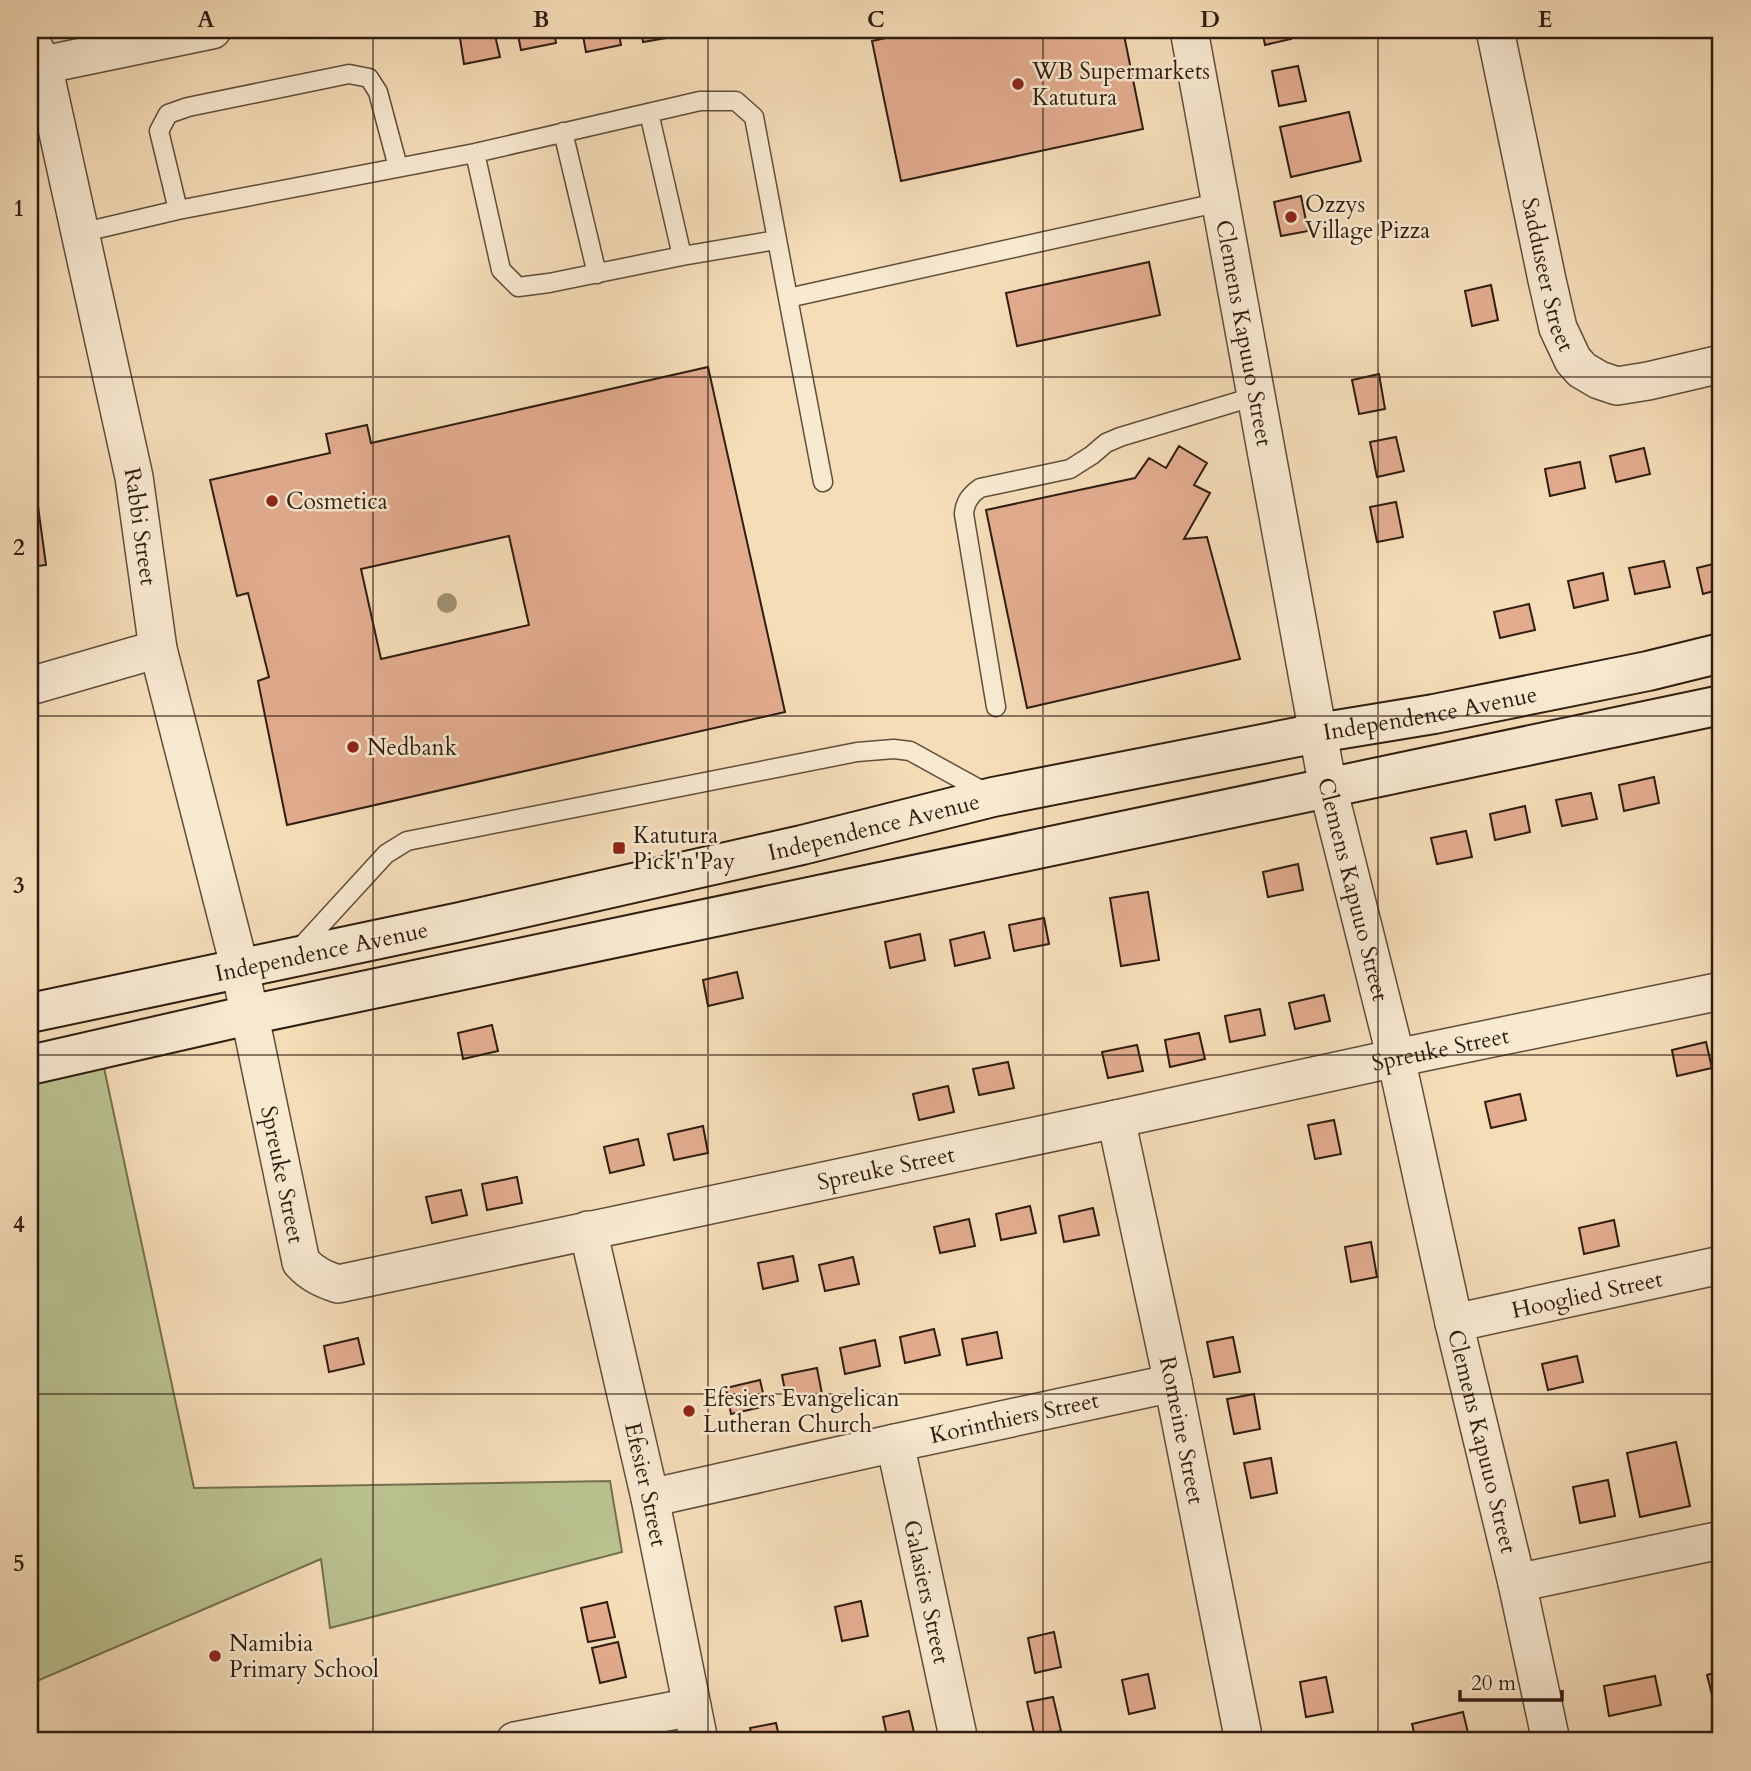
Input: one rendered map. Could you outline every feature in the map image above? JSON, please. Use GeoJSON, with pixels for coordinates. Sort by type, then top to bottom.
{"type":"FeatureCollection","features":[{"type":"Feature","properties":{"kind":"main road","name":"Independence Avenue"},"geometry":{"type":"LineString","coordinates":[[30,1013],[460,922],[802,845],[993,797],[1318,733],[1434,715],[1648,671],[1721,653]]}},
{"type":"Feature","properties":{"kind":"main road","name":"Independence Avenue"},"geometry":{"type":"LineString","coordinates":[[30,1065],[249,1015],[1721,705]]}},
{"type":"Feature","properties":{"kind":"street"},"geometry":{"type":"LineString","coordinates":[[36,53],[212,30]]}},
{"type":"Feature","properties":{"kind":"street","name":"Clemens Kapuuo Street"},"geometry":{"type":"LineString","coordinates":[[1189,30],[1328,788],[1396,1058],[1551,1741]]}},
{"type":"Feature","properties":{"kind":"street","name":"Sadduseer Street"},"geometry":{"type":"LineString","coordinates":[[1495,30],[1558,328],[1573,360],[1582,370],[1617,386],[1648,382],[1721,364]]}},
{"type":"Feature","properties":{"kind":"street","name":"Rabbi Street"},"geometry":{"type":"LineString","coordinates":[[36,53],[80,233],[134,477],[158,649],[240,969],[249,1015]]}},
{"type":"Feature","properties":{"kind":"street"},"geometry":{"type":"LineString","coordinates":[[30,686],[158,649]]}},
{"type":"Feature","properties":{"kind":"street","name":"Spreuke Street"},"geometry":{"type":"LineString","coordinates":[[249,1015],[301,1262],[309,1271],[338,1284],[1721,991]]}},
{"type":"Feature","properties":{"kind":"street","name":"Romeine Street"},"geometry":{"type":"LineString","coordinates":[[1116,1119],[1173,1383],[1244,1741]]}},
{"type":"Feature","properties":{"kind":"street","name":"Efesier Street"},"geometry":{"type":"LineString","coordinates":[[588,1230],[650,1498],[695,1724]]}},
{"type":"Feature","properties":{"kind":"street","name":"Hooglied Street"},"geometry":{"type":"LineString","coordinates":[[1454,1323],[1721,1265]]}},
{"type":"Feature","properties":{"kind":"street","name":"Korinthiers Street"},"geometry":{"type":"LineString","coordinates":[[650,1498],[1173,1383]]}},
{"type":"Feature","properties":{"kind":"street","name":"Galasiers Street"},"geometry":{"type":"LineString","coordinates":[[895,1443],[959,1741]]}},
{"type":"Feature","properties":{"kind":"street"},"geometry":{"type":"LineString","coordinates":[[1517,1583],[1721,1540]]}},
{"type":"Feature","properties":{"kind":"street"},"geometry":{"type":"LineString","coordinates":[[515,1741],[695,1724]]}},
{"type":"Feature","properties":{"kind":"lane"},"geometry":{"type":"LineString","coordinates":[[178,210],[159,131],[168,114],[188,107],[349,74],[369,78],[378,92],[398,167]]}},
{"type":"Feature","properties":{"kind":"lane"},"geometry":{"type":"LineString","coordinates":[[80,233],[178,210],[475,153],[700,101],[736,101],[754,117],[822,482]]}},
{"type":"Feature","properties":{"kind":"lane"},"geometry":{"type":"LineString","coordinates":[[649,113],[682,256]]}},
{"type":"Feature","properties":{"kind":"lane"},"geometry":{"type":"LineString","coordinates":[[563,132],[597,274]]}},
{"type":"Feature","properties":{"kind":"lane"},"geometry":{"type":"LineString","coordinates":[[475,153],[501,270],[518,287],[776,240]]}},
{"type":"Feature","properties":{"kind":"lane"},"geometry":{"type":"LineString","coordinates":[[788,298],[1221,202]]}},
{"type":"Feature","properties":{"kind":"lane"},"geometry":{"type":"LineString","coordinates":[[996,707],[964,514],[965,505],[972,494],[980,488],[1070,469],[1106,443],[1120,437],[1256,396]]}},
{"type":"Feature","properties":{"kind":"lane"},"geometry":{"type":"LineString","coordinates":[[290,958],[386,854],[407,841],[857,752],[894,748],[909,751],[993,797]]}},
{"type":"Feature","properties":{"kind":"lane"},"geometry":{"type":"LineString","coordinates":[[1715,1741],[1721,1735]]}},
{"type":"Feature","properties":{"kind":"green space"},"geometry":{"type":"Polygon","coordinates":[[[100,1049],[194,1488],[610,1481],[622,1552],[330,1628],[321,1559],[30,1684],[30,1064],[100,1049]]]}},
{"type":"Feature","properties":{"kind":"building"},"geometry":{"type":"Polygon","coordinates":[[[517,30],[554,30],[556,43],[521,50],[517,30]]]}},
{"type":"Feature","properties":{"kind":"building"},"geometry":{"type":"Polygon","coordinates":[[[582,30],[618,30],[621,45],[586,52],[582,30]]]}},
{"type":"Feature","properties":{"kind":"building"},"geometry":{"type":"Polygon","coordinates":[[[641,30],[677,30],[678,36],[643,42],[641,30]]]}},
{"type":"Feature","properties":{"kind":"building"},"geometry":{"type":"Polygon","coordinates":[[[923,30],[1123,30],[1143,129],[901,181],[872,41],[923,30]]]}},
{"type":"Feature","properties":{"kind":"building"},"geometry":{"type":"Polygon","coordinates":[[[1262,30],[1290,30],[1291,39],[1265,45],[1262,30]]]}},
{"type":"Feature","properties":{"kind":"building"},"geometry":{"type":"Polygon","coordinates":[[[494,31],[500,57],[464,64],[460,38],[494,31]]]}},
{"type":"Feature","properties":{"kind":"building"},"geometry":{"type":"Polygon","coordinates":[[[1298,66],[1306,101],[1279,106],[1272,71],[1298,66]]]}},
{"type":"Feature","properties":{"kind":"building"},"geometry":{"type":"Polygon","coordinates":[[[1349,112],[1361,161],[1291,177],[1280,127],[1349,112]]]}},
{"type":"Feature","properties":{"kind":"building"},"geometry":{"type":"Polygon","coordinates":[[[1301,196],[1308,231],[1281,236],[1274,202],[1301,196]]]}},
{"type":"Feature","properties":{"kind":"building"},"geometry":{"type":"Polygon","coordinates":[[[1149,262],[1160,315],[1017,346],[1006,293],[1149,262]]]}},
{"type":"Feature","properties":{"kind":"building"},"geometry":{"type":"Polygon","coordinates":[[[1491,285],[1498,320],[1472,326],[1465,291],[1491,285]]]}},
{"type":"Feature","properties":{"kind":"building"},"geometry":{"type":"Polygon","coordinates":[[[708,367],[785,712],[287,825],[258,681],[269,677],[248,593],[237,596],[210,480],[330,453],[326,434],[367,425],[371,443],[708,367]],[[509,536],[361,569],[381,659],[529,625],[509,536]]]}},
{"type":"Feature","properties":{"kind":"building"},"geometry":{"type":"Polygon","coordinates":[[[1379,374],[1385,409],[1359,414],[1352,380],[1379,374]]]}},
{"type":"Feature","properties":{"kind":"building"},"geometry":{"type":"Polygon","coordinates":[[[1396,437],[1404,471],[1377,477],[1370,442],[1396,437]]]}},
{"type":"Feature","properties":{"kind":"building"},"geometry":{"type":"Polygon","coordinates":[[[1179,446],[1207,463],[1194,485],[1210,493],[1184,539],[1207,537],[1240,659],[1027,708],[986,510],[1135,478],[1149,458],[1166,468],[1179,446]]]}},
{"type":"Feature","properties":{"kind":"building"},"geometry":{"type":"Polygon","coordinates":[[[1644,448],[1650,474],[1616,482],[1610,456],[1644,448]]]}},
{"type":"Feature","properties":{"kind":"building"},"geometry":{"type":"Polygon","coordinates":[[[1580,462],[1585,488],[1550,496],[1545,469],[1580,462]]]}},
{"type":"Feature","properties":{"kind":"building"},"geometry":{"type":"Polygon","coordinates":[[[37,499],[46,565],[30,567],[30,501],[37,499]]]}},
{"type":"Feature","properties":{"kind":"building"},"geometry":{"type":"Polygon","coordinates":[[[1396,502],[1403,537],[1377,542],[1370,507],[1396,502]]]}},
{"type":"Feature","properties":{"kind":"building"},"geometry":{"type":"Polygon","coordinates":[[[1664,561],[1670,587],[1635,594],[1629,568],[1664,561]]]}},
{"type":"Feature","properties":{"kind":"building"},"geometry":{"type":"Polygon","coordinates":[[[1721,562],[1721,589],[1703,594],[1697,568],[1721,562]]]}},
{"type":"Feature","properties":{"kind":"building"},"geometry":{"type":"Polygon","coordinates":[[[1603,573],[1608,600],[1574,608],[1568,581],[1603,573]]]}},
{"type":"Feature","properties":{"kind":"building"},"geometry":{"type":"Polygon","coordinates":[[[1529,604],[1535,630],[1500,638],[1494,612],[1529,604]]]}},
{"type":"Feature","properties":{"kind":"building"},"geometry":{"type":"Polygon","coordinates":[[[1654,777],[1659,803],[1624,811],[1619,785],[1654,777]]]}},
{"type":"Feature","properties":{"kind":"building"},"geometry":{"type":"Polygon","coordinates":[[[1591,793],[1597,819],[1562,826],[1556,800],[1591,793]]]}},
{"type":"Feature","properties":{"kind":"building"},"geometry":{"type":"Polygon","coordinates":[[[1525,806],[1530,832],[1495,840],[1490,814],[1525,806]]]}},
{"type":"Feature","properties":{"kind":"building"},"geometry":{"type":"Polygon","coordinates":[[[1466,831],[1472,857],[1437,864],[1431,838],[1466,831]]]}},
{"type":"Feature","properties":{"kind":"building"},"geometry":{"type":"Polygon","coordinates":[[[1298,864],[1303,890],[1268,897],[1263,872],[1298,864]]]}},
{"type":"Feature","properties":{"kind":"building"},"geometry":{"type":"Polygon","coordinates":[[[1148,892],[1159,960],[1121,966],[1110,898],[1148,892]]]}},
{"type":"Feature","properties":{"kind":"building"},"geometry":{"type":"Polygon","coordinates":[[[1044,918],[1049,944],[1014,951],[1009,925],[1044,918]]]}},
{"type":"Feature","properties":{"kind":"building"},"geometry":{"type":"Polygon","coordinates":[[[984,932],[990,958],[955,966],[950,940],[984,932]]]}},
{"type":"Feature","properties":{"kind":"building"},"geometry":{"type":"Polygon","coordinates":[[[920,934],[925,960],[890,968],[885,942],[920,934]]]}},
{"type":"Feature","properties":{"kind":"building"},"geometry":{"type":"Polygon","coordinates":[[[737,972],[743,998],[708,1006],[703,980],[737,972]]]}},
{"type":"Feature","properties":{"kind":"building"},"geometry":{"type":"Polygon","coordinates":[[[1324,995],[1330,1021],[1295,1029],[1289,1003],[1324,995]]]}},
{"type":"Feature","properties":{"kind":"building"},"geometry":{"type":"Polygon","coordinates":[[[1260,1009],[1265,1035],[1230,1042],[1225,1016],[1260,1009]]]}},
{"type":"Feature","properties":{"kind":"building"},"geometry":{"type":"Polygon","coordinates":[[[492,1025],[498,1051],[463,1059],[458,1033],[492,1025]]]}},
{"type":"Feature","properties":{"kind":"building"},"geometry":{"type":"Polygon","coordinates":[[[1199,1033],[1205,1059],[1170,1067],[1165,1040],[1199,1033]]]}},
{"type":"Feature","properties":{"kind":"building"},"geometry":{"type":"Polygon","coordinates":[[[1706,1042],[1712,1068],[1677,1076],[1672,1050],[1706,1042]]]}},
{"type":"Feature","properties":{"kind":"building"},"geometry":{"type":"Polygon","coordinates":[[[1137,1045],[1143,1071],[1108,1078],[1102,1052],[1137,1045]]]}},
{"type":"Feature","properties":{"kind":"building"},"geometry":{"type":"Polygon","coordinates":[[[1008,1062],[1014,1088],[979,1095],[973,1069],[1008,1062]]]}},
{"type":"Feature","properties":{"kind":"building"},"geometry":{"type":"Polygon","coordinates":[[[948,1086],[954,1112],[919,1120],[913,1094],[948,1086]]]}},
{"type":"Feature","properties":{"kind":"building"},"geometry":{"type":"Polygon","coordinates":[[[1520,1094],[1526,1120],[1491,1128],[1485,1102],[1520,1094]]]}},
{"type":"Feature","properties":{"kind":"building"},"geometry":{"type":"Polygon","coordinates":[[[1334,1120],[1341,1154],[1315,1159],[1308,1125],[1334,1120]]]}},
{"type":"Feature","properties":{"kind":"building"},"geometry":{"type":"Polygon","coordinates":[[[703,1126],[708,1153],[674,1160],[668,1134],[703,1126]]]}},
{"type":"Feature","properties":{"kind":"building"},"geometry":{"type":"Polygon","coordinates":[[[638,1139],[644,1165],[610,1173],[604,1147],[638,1139]]]}},
{"type":"Feature","properties":{"kind":"building"},"geometry":{"type":"Polygon","coordinates":[[[517,1177],[522,1203],[487,1210],[482,1184],[517,1177]]]}},
{"type":"Feature","properties":{"kind":"building"},"geometry":{"type":"Polygon","coordinates":[[[461,1190],[467,1215],[432,1223],[426,1197],[461,1190]]]}},
{"type":"Feature","properties":{"kind":"building"},"geometry":{"type":"Polygon","coordinates":[[[1030,1206],[1036,1233],[1001,1240],[996,1214],[1030,1206]]]}},
{"type":"Feature","properties":{"kind":"building"},"geometry":{"type":"Polygon","coordinates":[[[1093,1208],[1099,1235],[1064,1242],[1059,1216],[1093,1208]]]}},
{"type":"Feature","properties":{"kind":"building"},"geometry":{"type":"Polygon","coordinates":[[[969,1219],[975,1246],[940,1253],[934,1227],[969,1219]]]}},
{"type":"Feature","properties":{"kind":"building"},"geometry":{"type":"Polygon","coordinates":[[[1614,1220],[1619,1246],[1584,1254],[1579,1228],[1614,1220]]]}},
{"type":"Feature","properties":{"kind":"building"},"geometry":{"type":"Polygon","coordinates":[[[1371,1242],[1377,1277],[1351,1282],[1345,1247],[1371,1242]]]}},
{"type":"Feature","properties":{"kind":"building"},"geometry":{"type":"Polygon","coordinates":[[[793,1256],[798,1281],[763,1289],[758,1263],[793,1256]]]}},
{"type":"Feature","properties":{"kind":"building"},"geometry":{"type":"Polygon","coordinates":[[[853,1257],[859,1284],[825,1291],[819,1265],[853,1257]]]}},
{"type":"Feature","properties":{"kind":"building"},"geometry":{"type":"Polygon","coordinates":[[[934,1329],[940,1355],[905,1363],[900,1337],[934,1329]]]}},
{"type":"Feature","properties":{"kind":"building"},"geometry":{"type":"Polygon","coordinates":[[[997,1332],[1002,1358],[967,1365],[962,1339],[997,1332]]]}},
{"type":"Feature","properties":{"kind":"building"},"geometry":{"type":"Polygon","coordinates":[[[1233,1337],[1240,1372],[1214,1377],[1207,1342],[1233,1337]]]}},
{"type":"Feature","properties":{"kind":"building"},"geometry":{"type":"Polygon","coordinates":[[[358,1338],[364,1364],[329,1372],[324,1346],[358,1338]]]}},
{"type":"Feature","properties":{"kind":"building"},"geometry":{"type":"Polygon","coordinates":[[[875,1340],[880,1366],[845,1374],[840,1348],[875,1340]]]}},
{"type":"Feature","properties":{"kind":"building"},"geometry":{"type":"Polygon","coordinates":[[[1577,1356],[1583,1382],[1548,1390],[1542,1364],[1577,1356]]]}},
{"type":"Feature","properties":{"kind":"building"},"geometry":{"type":"Polygon","coordinates":[[[817,1368],[822,1394],[787,1402],[782,1375],[817,1368]]]}},
{"type":"Feature","properties":{"kind":"building"},"geometry":{"type":"Polygon","coordinates":[[[760,1380],[766,1406],[731,1414],[726,1388],[760,1380]]]}},
{"type":"Feature","properties":{"kind":"building"},"geometry":{"type":"Polygon","coordinates":[[[1254,1394],[1260,1429],[1234,1434],[1227,1399],[1254,1394]]]}},
{"type":"Feature","properties":{"kind":"building"},"geometry":{"type":"Polygon","coordinates":[[[1676,1442],[1690,1506],[1640,1517],[1627,1453],[1676,1442]]]}},
{"type":"Feature","properties":{"kind":"building"},"geometry":{"type":"Polygon","coordinates":[[[1271,1458],[1277,1493],[1251,1498],[1244,1463],[1271,1458]]]}},
{"type":"Feature","properties":{"kind":"building"},"geometry":{"type":"Polygon","coordinates":[[[1608,1480],[1615,1516],[1580,1523],[1573,1487],[1608,1480]]]}},
{"type":"Feature","properties":{"kind":"building"},"geometry":{"type":"Polygon","coordinates":[[[861,1601],[868,1636],[842,1641],[835,1607],[861,1601]]]}},
{"type":"Feature","properties":{"kind":"building"},"geometry":{"type":"Polygon","coordinates":[[[607,1602],[615,1637],[588,1642],[581,1608],[607,1602]]]}},
{"type":"Feature","properties":{"kind":"building"},"geometry":{"type":"Polygon","coordinates":[[[1054,1632],[1061,1667],[1035,1673],[1028,1638],[1054,1632]]]}},
{"type":"Feature","properties":{"kind":"building"},"geometry":{"type":"Polygon","coordinates":[[[618,1642],[626,1677],[600,1683],[592,1648],[618,1642]]]}},
{"type":"Feature","properties":{"kind":"building"},"geometry":{"type":"Polygon","coordinates":[[[1721,1671],[1721,1702],[1714,1703],[1707,1675],[1721,1671]]]}},
{"type":"Feature","properties":{"kind":"building"},"geometry":{"type":"Polygon","coordinates":[[[1148,1674],[1155,1708],[1129,1714],[1122,1680],[1148,1674]]]}},
{"type":"Feature","properties":{"kind":"building"},"geometry":{"type":"Polygon","coordinates":[[[1655,1676],[1661,1705],[1609,1716],[1604,1686],[1655,1676]]]}},
{"type":"Feature","properties":{"kind":"building"},"geometry":{"type":"Polygon","coordinates":[[[1326,1677],[1333,1712],[1306,1717],[1300,1682],[1326,1677]]]}},
{"type":"Feature","properties":{"kind":"building"},"geometry":{"type":"Polygon","coordinates":[[[1053,1697],[1061,1731],[1035,1737],[1027,1702],[1053,1697]]]}},
{"type":"Feature","properties":{"kind":"building"},"geometry":{"type":"Polygon","coordinates":[[[909,1711],[916,1741],[888,1741],[883,1717],[909,1711]]]}},
{"type":"Feature","properties":{"kind":"building"},"geometry":{"type":"Polygon","coordinates":[[[1463,1712],[1470,1741],[1416,1741],[1412,1724],[1463,1712]]]}},
{"type":"Feature","properties":{"kind":"building"},"geometry":{"type":"Polygon","coordinates":[[[776,1723],[780,1741],[753,1741],[750,1728],[776,1723]]]}},
{"type":"Feature","properties":{"kind":"building"},"geometry":{"type":"Polygon","coordinates":[[[1163,1735],[1164,1741],[1137,1741],[1137,1740],[1163,1735]]]}},
{"type":"Feature","properties":{"kind":"place","name":"WB Supermarkets Katutura"},"geometry":{"type":"Point","coordinates":[1018,84]}},
{"type":"Feature","properties":{"kind":"place","name":"Ozzys Village Pizza"},"geometry":{"type":"Point","coordinates":[1291,217]}},
{"type":"Feature","properties":{"kind":"place","name":"Cosmetica"},"geometry":{"type":"Point","coordinates":[272,501]}},
{"type":"Feature","properties":{"kind":"place","name":"Nedbank"},"geometry":{"type":"Point","coordinates":[353,747]}},
{"type":"Feature","properties":{"kind":"place","name":"Katutura Pick'n'Pay"},"geometry":{"type":"Point","coordinates":[619,848]}},
{"type":"Feature","properties":{"kind":"place","name":"Efesiers Evangelican Lutheran Church"},"geometry":{"type":"Point","coordinates":[689,1411]}},
{"type":"Feature","properties":{"kind":"place","name":"Namibia Primary School"},"geometry":{"type":"Point","coordinates":[215,1656]}}]}
